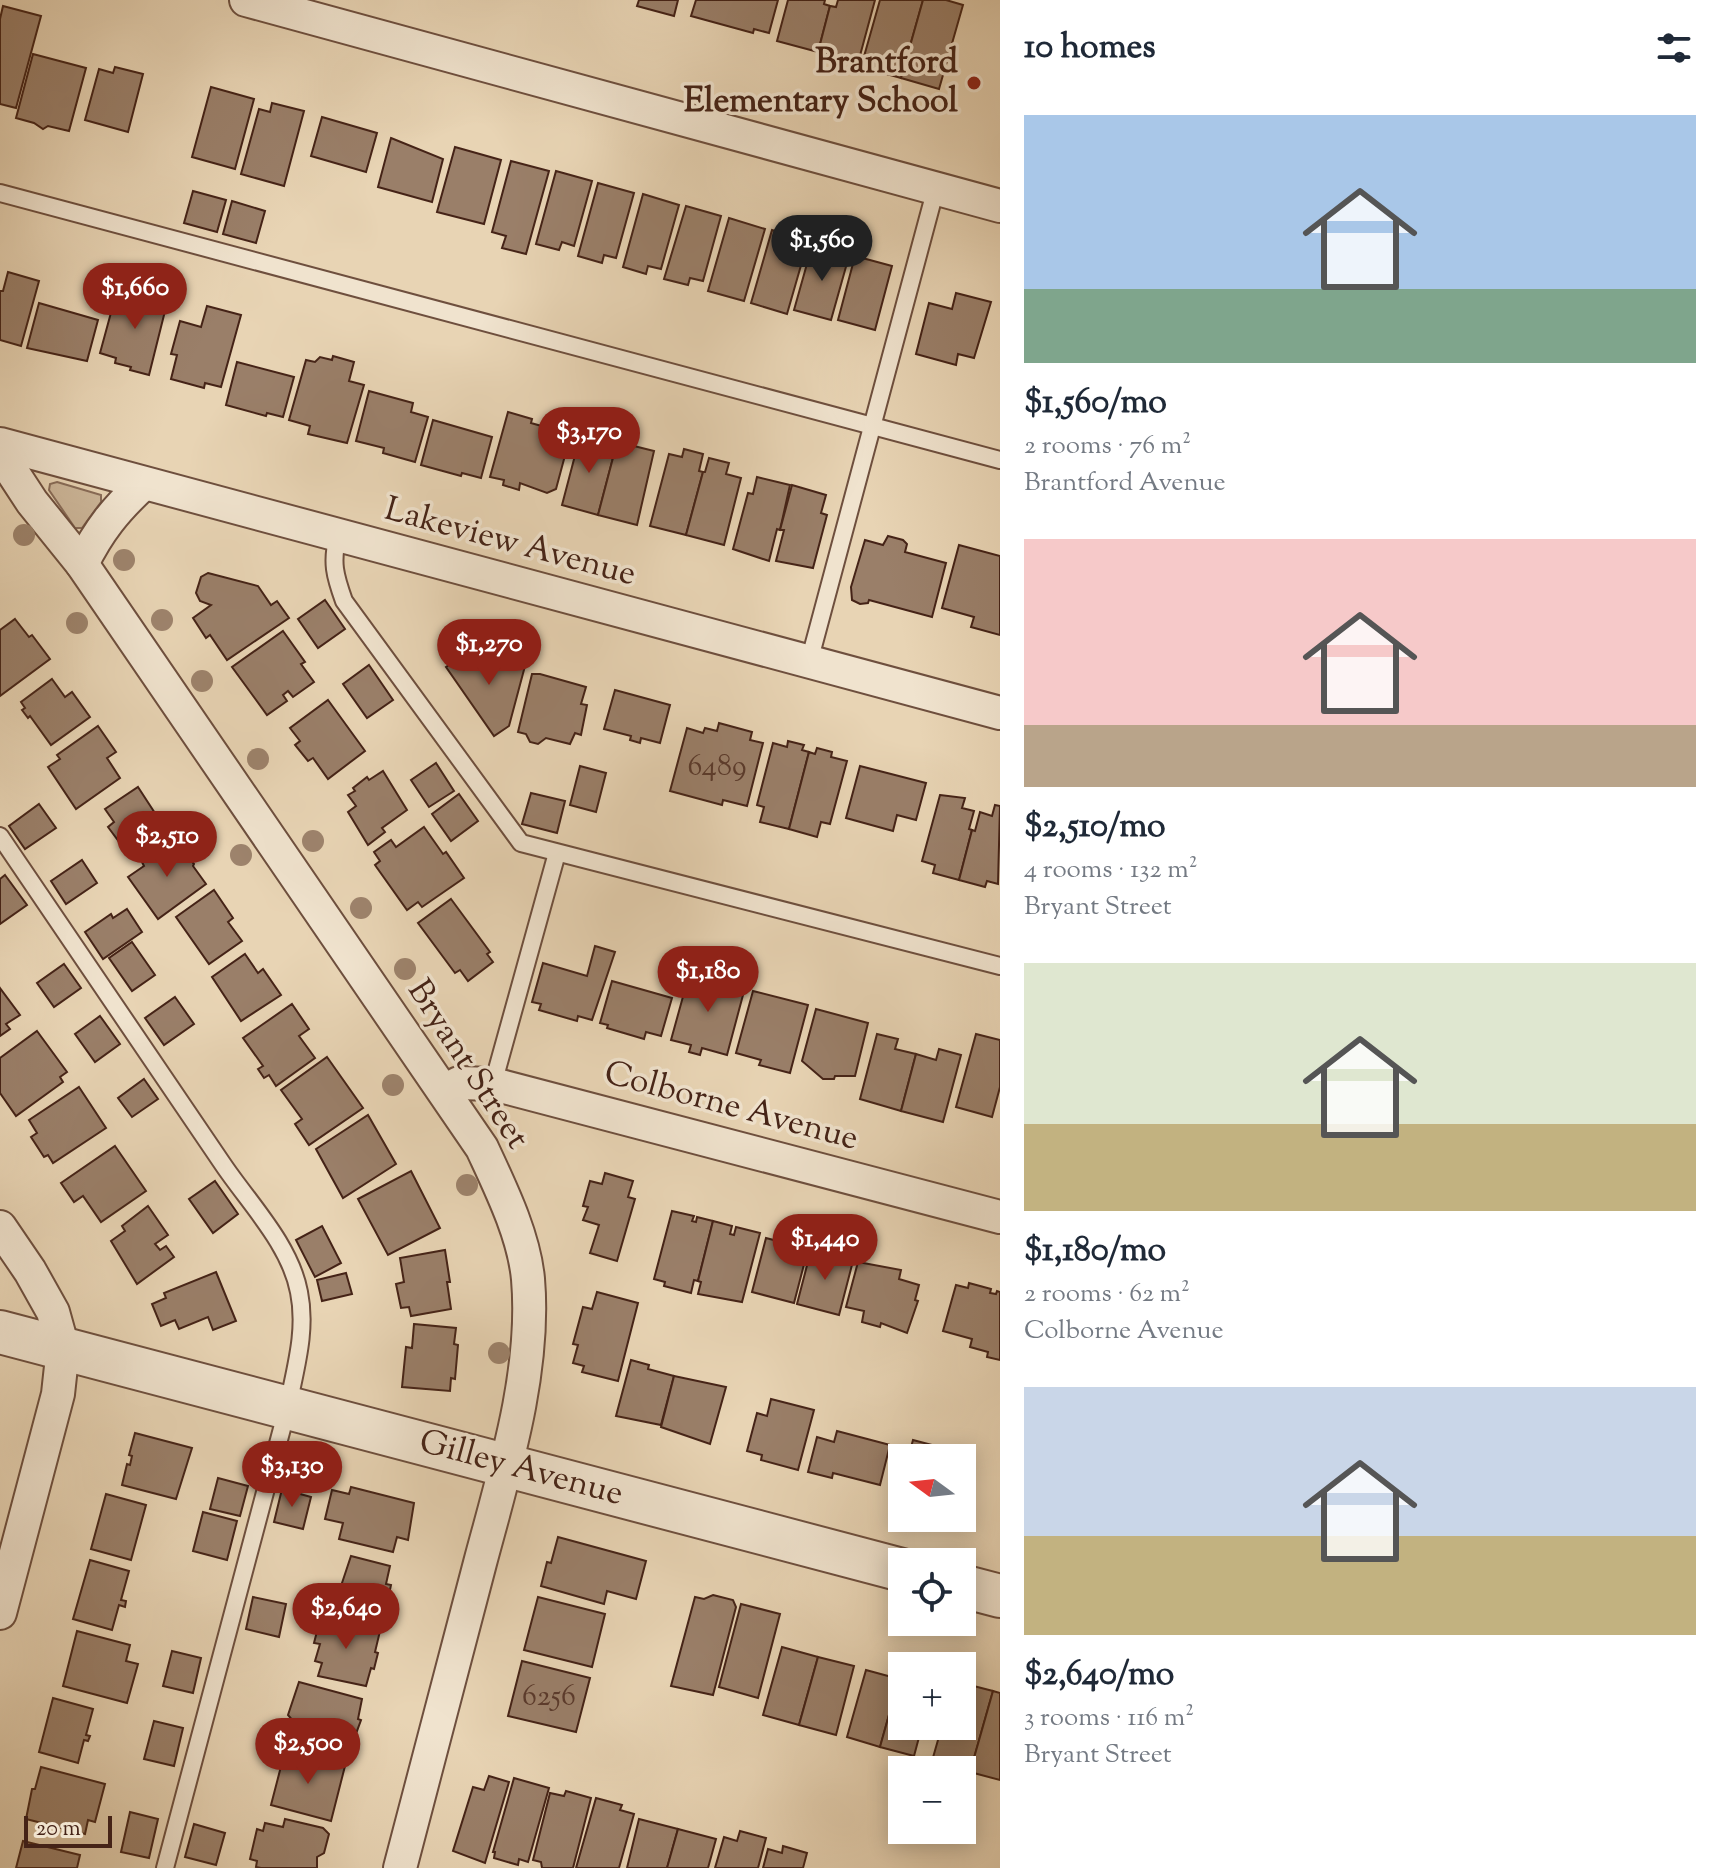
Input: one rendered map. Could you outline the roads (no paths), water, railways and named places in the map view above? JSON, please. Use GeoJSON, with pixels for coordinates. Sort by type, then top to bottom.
{"type":"FeatureCollection","features":[{"type":"Feature","properties":{"kind":"street"},"geometry":{"type":"LineString","coordinates":[[246,0],[1000,206]]}},
{"type":"Feature","properties":{"kind":"street","name":"Lakeview Avenue"},"geometry":{"type":"LineString","coordinates":[[0,444],[1000,713]]}},
{"type":"Feature","properties":{"kind":"street","name":"Bryant Street"},"geometry":{"type":"LineString","coordinates":[[0,453],[32,502],[82,564],[482,1148],[498,1183],[528,1274],[530,1320],[527,1368],[400,1868]]}},
{"type":"Feature","properties":{"kind":"street"},"geometry":{"type":"LineString","coordinates":[[82,564],[96,536],[115,509],[143,484]]}},
{"type":"Feature","properties":{"kind":"street","name":"Colborne Avenue"},"geometry":{"type":"LineString","coordinates":[[444,1091],[459,1083],[493,1084],[1000,1217]]}},
{"type":"Feature","properties":{"kind":"street"},"geometry":{"type":"LineString","coordinates":[[0,1227],[53,1312],[63,1348],[58,1394],[0,1613]]}},
{"type":"Feature","properties":{"kind":"street","name":"Gilley Avenue"},"geometry":{"type":"LineString","coordinates":[[0,1332],[888,1566]]}},
{"type":"Feature","properties":{"kind":"street"},"geometry":{"type":"LineString","coordinates":[[976,1590],[1000,1596]]}},
{"type":"Feature","properties":{"kind":"lane"},"geometry":{"type":"LineString","coordinates":[[809,662],[936,188]]}},
{"type":"Feature","properties":{"kind":"lane"},"geometry":{"type":"LineString","coordinates":[[0,193],[1000,460]]}},
{"type":"Feature","properties":{"kind":"lane"},"geometry":{"type":"LineString","coordinates":[[338,536],[333,557],[336,579],[344,601],[521,843],[1000,966]]}},
{"type":"Feature","properties":{"kind":"lane"},"geometry":{"type":"LineString","coordinates":[[0,836],[272,1234],[299,1290],[302,1318],[300,1348],[288,1406],[165,1868]]}},
{"type":"Feature","properties":{"kind":"lane"},"geometry":{"type":"LineString","coordinates":[[493,1084],[557,853]]}},
{"type":"Feature","properties":{"kind":"place","name":"Brantford Elementary School"},"geometry":{"type":"Point","coordinates":[974,83]}}]}
